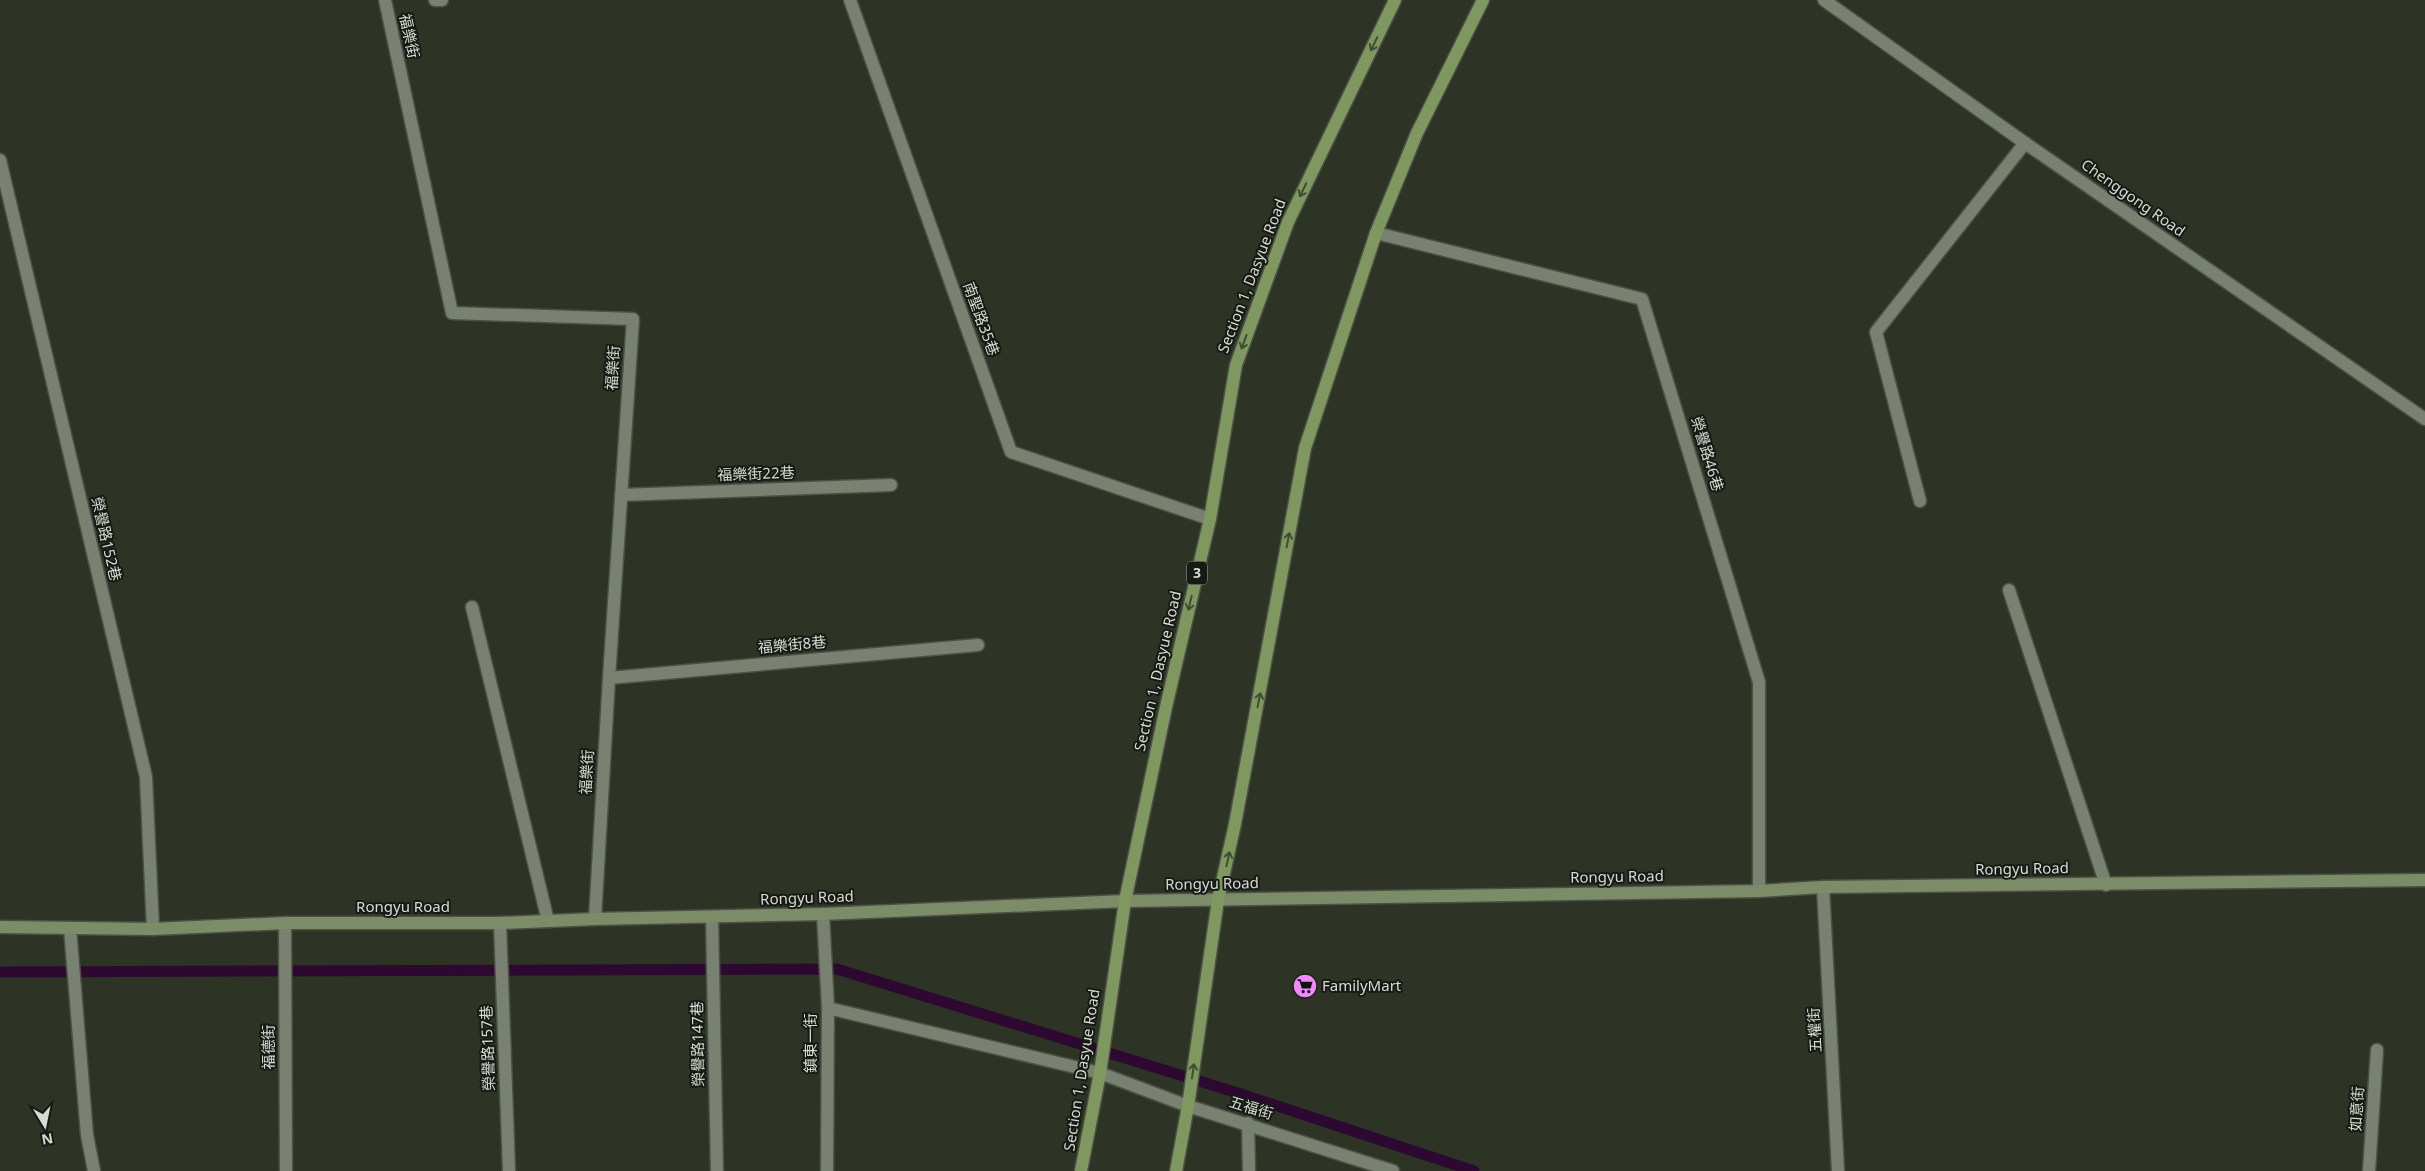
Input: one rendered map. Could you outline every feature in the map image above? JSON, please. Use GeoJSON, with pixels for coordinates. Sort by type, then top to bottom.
{"type":"FeatureCollection","features":[{"type":"Feature","properties":{"kind":"main road","name":"Section 1, Dasyue Road"},"geometry":{"type":"LineString","coordinates":[[1082,1171],[1100,1072],[1125,901],[1166,707],[1210,518],[1236,365],[1288,222],[1395,0]]}},
{"type":"Feature","properties":{"kind":"main road"},"geometry":{"type":"LineString","coordinates":[[1176,1171],[1188,1106],[1218,900],[1237,815],[1306,448],[1376,233],[1417,133],[1483,0]]}},
{"type":"Feature","properties":{"kind":"street","name":"福樂街"},"geometry":{"type":"LineString","coordinates":[[385,0],[452,313],[633,319],[608,678],[595,919]]}},
{"type":"Feature","properties":{"kind":"street"},"geometry":{"type":"LineString","coordinates":[[434,0],[442,0]]}},
{"type":"Feature","properties":{"kind":"street","name":"南聖路35巷"},"geometry":{"type":"LineString","coordinates":[[850,0],[1011,452],[1210,518]]}},
{"type":"Feature","properties":{"kind":"street","name":"Chenggong Road"},"geometry":{"type":"LineString","coordinates":[[1824,0],[2025,143],[2425,419]]}},
{"type":"Feature","properties":{"kind":"street"},"geometry":{"type":"LineString","coordinates":[[1920,501],[1876,332],[2025,143]]}},
{"type":"Feature","properties":{"kind":"street","name":"榮譽路152巷"},"geometry":{"type":"LineString","coordinates":[[0,160],[146,777],[153,929]]}},
{"type":"Feature","properties":{"kind":"street","name":"榮譽路46巷"},"geometry":{"type":"LineString","coordinates":[[1376,233],[1642,300],[1759,682],[1759,891]]}},
{"type":"Feature","properties":{"kind":"street","name":"福樂街22巷"},"geometry":{"type":"LineString","coordinates":[[621,495],[892,485]]}},
{"type":"Feature","properties":{"kind":"street"},"geometry":{"type":"LineString","coordinates":[[2009,590],[2106,885]]}},
{"type":"Feature","properties":{"kind":"street"},"geometry":{"type":"LineString","coordinates":[[472,606],[548,921]]}},
{"type":"Feature","properties":{"kind":"street","name":"福樂街8巷"},"geometry":{"type":"LineString","coordinates":[[608,678],[978,645]]}},
{"type":"Feature","properties":{"kind":"street","name":"Rongyu Road"},"geometry":{"type":"LineString","coordinates":[[0,927],[153,929],[285,923],[500,923],[823,914],[1125,901],[1759,891],[1824,888],[2425,880]]}},
{"type":"Feature","properties":{"kind":"street","name":"五權街"},"geometry":{"type":"LineString","coordinates":[[1824,888],[1838,1171]]}},
{"type":"Feature","properties":{"kind":"street","name":"鎮東一街"},"geometry":{"type":"LineString","coordinates":[[823,914],[828,1008],[827,1171]]}},
{"type":"Feature","properties":{"kind":"street","name":"榮譽路147巷"},"geometry":{"type":"LineString","coordinates":[[712,917],[717,1171]]}},
{"type":"Feature","properties":{"kind":"street","name":"福德街"},"geometry":{"type":"LineString","coordinates":[[285,923],[286,1171]]}},
{"type":"Feature","properties":{"kind":"street","name":"榮譽路157巷"},"geometry":{"type":"LineString","coordinates":[[500,923],[510,1171]]}},
{"type":"Feature","properties":{"kind":"street"},"geometry":{"type":"LineString","coordinates":[[70,928],[87,1135],[94,1171]]}},
{"type":"Feature","properties":{"kind":"street","name":"五福街"},"geometry":{"type":"LineString","coordinates":[[828,1008],[1100,1072],[1188,1106],[1248,1123],[1393,1171]]}},
{"type":"Feature","properties":{"kind":"street","name":"如意街"},"geometry":{"type":"LineString","coordinates":[[2369,1171],[2378,1050]]}},
{"type":"Feature","properties":{"kind":"street"},"geometry":{"type":"LineString","coordinates":[[1248,1123],[1249,1171]]}},
{"type":"Feature","properties":{"kind":"waterway"},"geometry":{"type":"LineString","coordinates":[[0,972],[837,969],[1238,1093],[1474,1171]]}},
{"type":"Feature","properties":{"kind":"place","name":"FamilyMart"},"geometry":{"type":"Point","coordinates":[1305,986]}}]}
